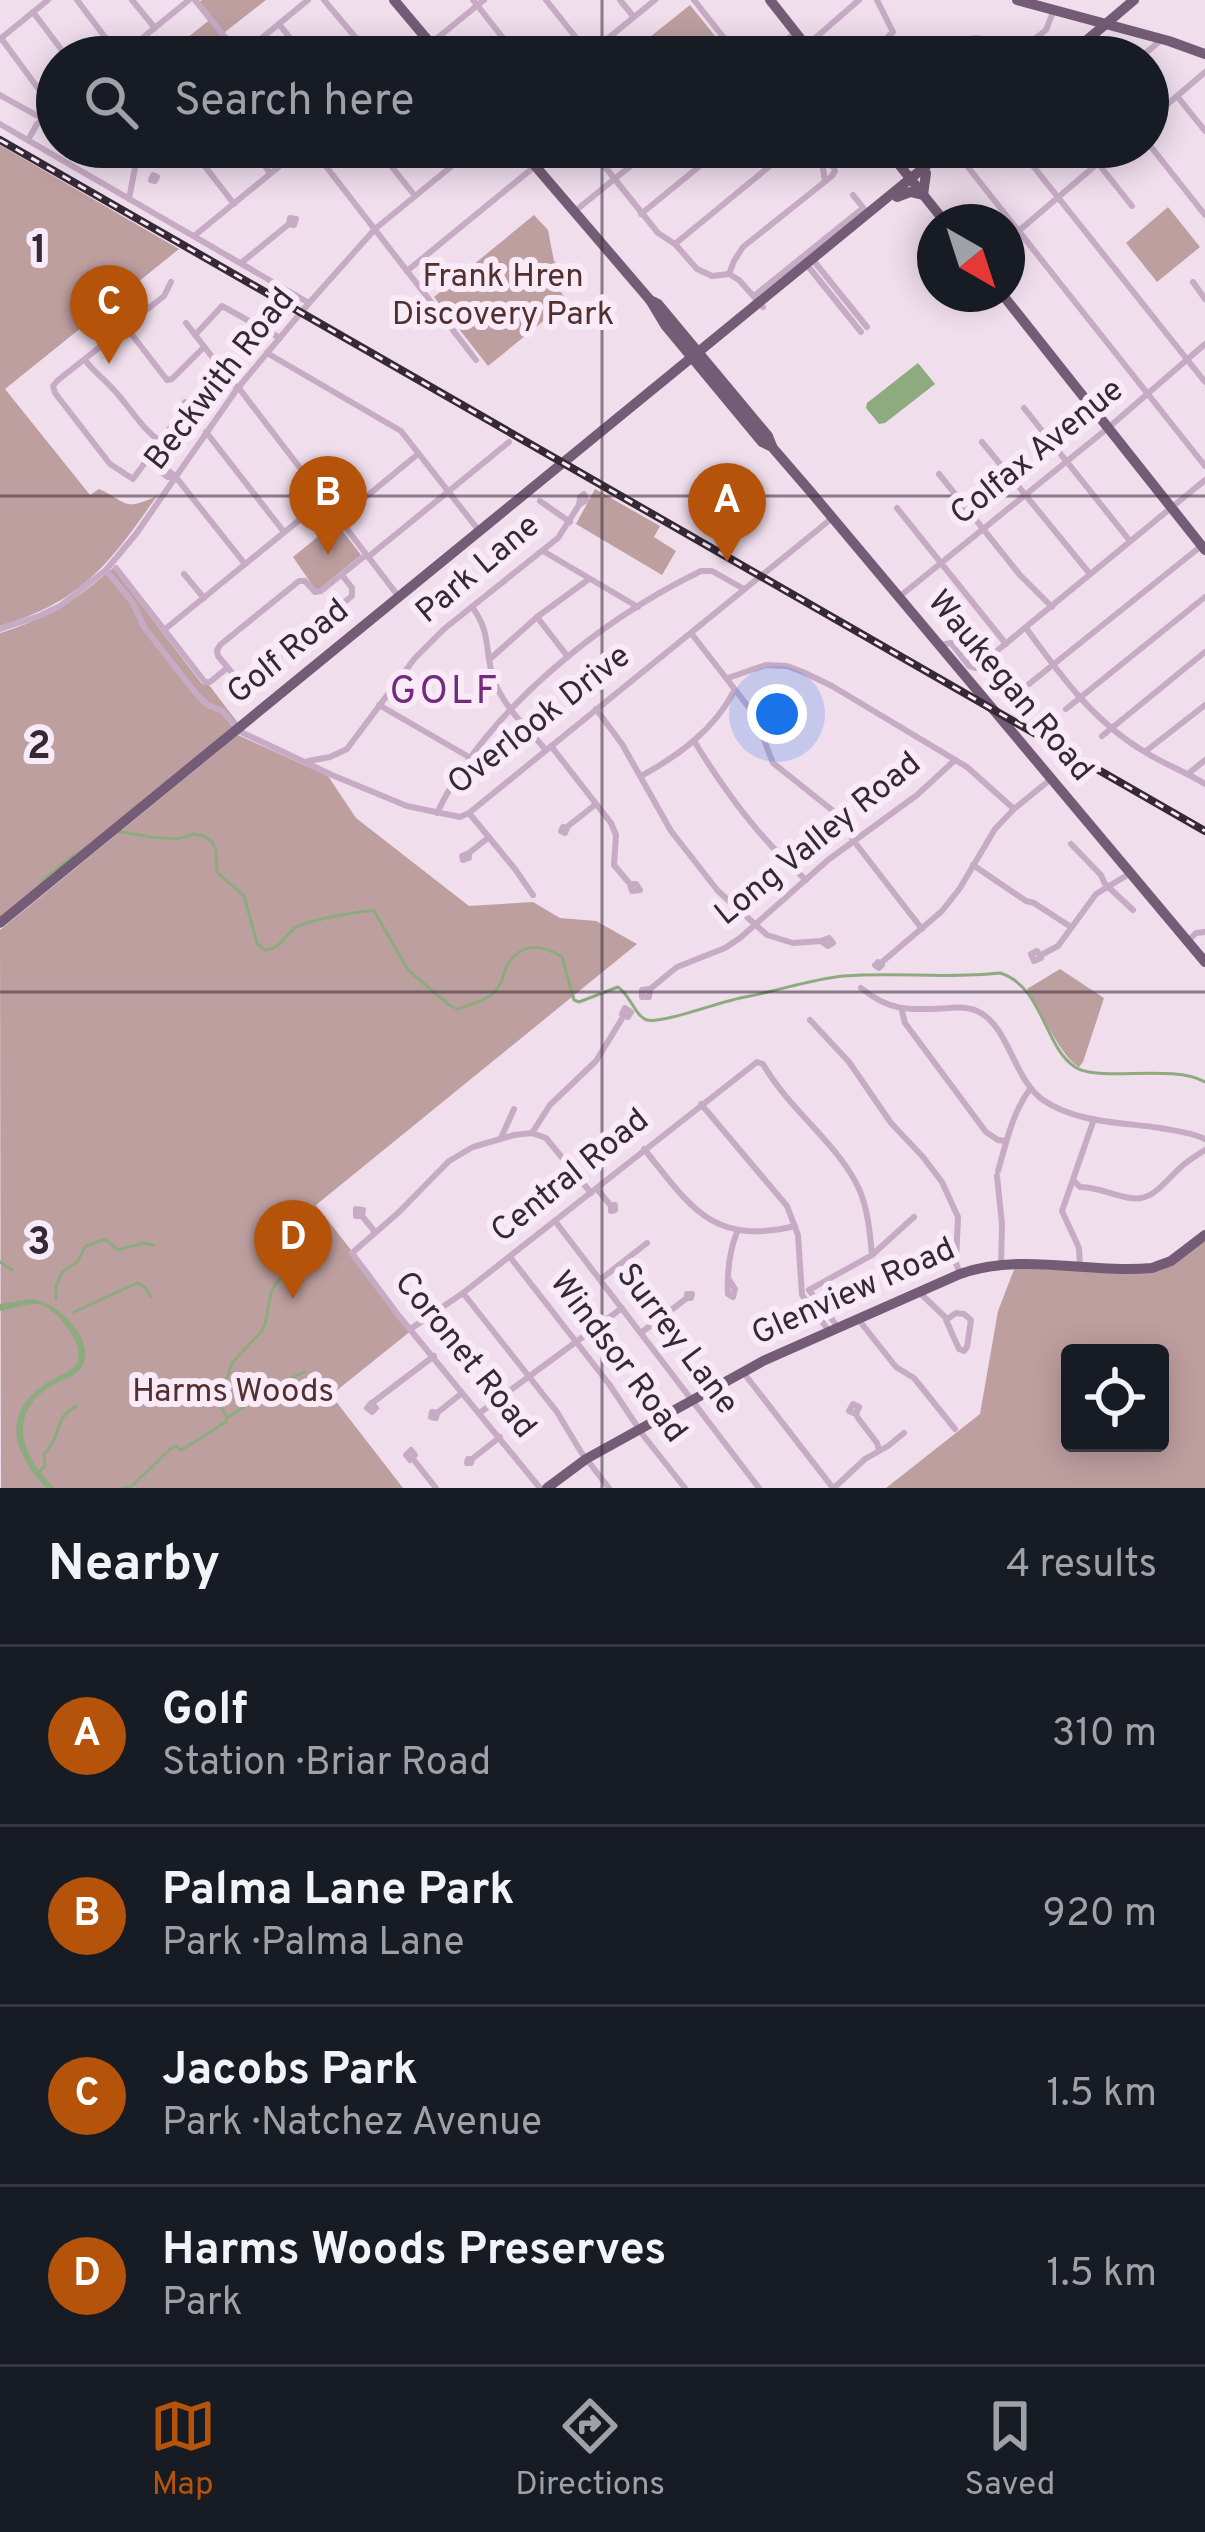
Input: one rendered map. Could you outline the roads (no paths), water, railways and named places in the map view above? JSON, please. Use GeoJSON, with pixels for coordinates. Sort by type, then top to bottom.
{"type":"FeatureCollection","features":[{"type":"Feature","properties":{"kind":"main road"},"geometry":{"type":"LineString","coordinates":[[394,0],[424,36]]}},
{"type":"Feature","properties":{"kind":"main road"},"geometry":{"type":"LineString","coordinates":[[1020,0],[1151,36]]}},
{"type":"Feature","properties":{"kind":"main road"},"geometry":{"type":"LineString","coordinates":[[1088,36],[1130,0]]}},
{"type":"Feature","properties":{"kind":"main road"},"geometry":{"type":"LineString","coordinates":[[776,4],[797,36]]}},
{"type":"Feature","properties":{"kind":"main road"},"geometry":{"type":"LineString","coordinates":[[1169,41],[1205,54]]}},
{"type":"Feature","properties":{"kind":"main road","name":"Waukegan Road"},"geometry":{"type":"LineString","coordinates":[[538,168],[658,304],[696,356],[768,436],[772,447],[1205,962]]}},
{"type":"Feature","properties":{"kind":"main road"},"geometry":{"type":"LineString","coordinates":[[899,168],[910,192],[923,195]]}},
{"type":"Feature","properties":{"kind":"main road"},"geometry":{"type":"LineString","coordinates":[[909,168],[927,168],[923,195]]}},
{"type":"Feature","properties":{"kind":"main road","name":"Golf Road"},"geometry":{"type":"LineString","coordinates":[[0,923],[927,168]]}},
{"type":"Feature","properties":{"kind":"main road"},"geometry":{"type":"LineString","coordinates":[[905,186],[930,204]]}},
{"type":"Feature","properties":{"kind":"main road","name":"Golf Road"},"geometry":{"type":"LineString","coordinates":[[811,264],[865,210],[905,186]]}},
{"type":"Feature","properties":{"kind":"main road"},"geometry":{"type":"LineString","coordinates":[[1016,312],[1203,548]]}},
{"type":"Feature","properties":{"kind":"main road","name":"Glenview Road"},"geometry":{"type":"LineString","coordinates":[[544,1488],[586,1459],[743,1372],[960,1274],[1001,1264],[1152,1268],[1172,1261],[1205,1235]]}},
{"type":"Feature","properties":{"kind":"street"},"geometry":{"type":"LineString","coordinates":[[36,83],[1,38],[48,0]]}},
{"type":"Feature","properties":{"kind":"street"},"geometry":{"type":"LineString","coordinates":[[77,0],[104,36]]}},
{"type":"Feature","properties":{"kind":"street"},"geometry":{"type":"LineString","coordinates":[[132,0],[155,28]]}},
{"type":"Feature","properties":{"kind":"street"},"geometry":{"type":"LineString","coordinates":[[145,36],[192,0],[223,36]]}},
{"type":"Feature","properties":{"kind":"street"},"geometry":{"type":"LineString","coordinates":[[264,36],[308,0]]}},
{"type":"Feature","properties":{"kind":"street"},"geometry":{"type":"LineString","coordinates":[[324,0],[354,36]]}},
{"type":"Feature","properties":{"kind":"street"},"geometry":{"type":"LineString","coordinates":[[546,0],[574,36]]}},
{"type":"Feature","properties":{"kind":"street"},"geometry":{"type":"LineString","coordinates":[[620,0],[634,17]]}},
{"type":"Feature","properties":{"kind":"street"},"geometry":{"type":"LineString","coordinates":[[612,36],[655,0]]}},
{"type":"Feature","properties":{"kind":"street"},"geometry":{"type":"LineString","coordinates":[[694,0],[722,36]]}},
{"type":"Feature","properties":{"kind":"street"},"geometry":{"type":"LineString","coordinates":[[825,36],[859,0]]}},
{"type":"Feature","properties":{"kind":"street"},"geometry":{"type":"LineString","coordinates":[[877,0],[893,27],[891,36]]}},
{"type":"Feature","properties":{"kind":"street"},"geometry":{"type":"LineString","coordinates":[[438,36],[478,2],[503,36]]}},
{"type":"Feature","properties":{"kind":"street"},"geometry":{"type":"LineString","coordinates":[[1038,36],[1046,30],[1053,10]]}},
{"type":"Feature","properties":{"kind":"street"},"geometry":{"type":"LineString","coordinates":[[34,12],[52,36]]}},
{"type":"Feature","properties":{"kind":"street"},"geometry":{"type":"LineString","coordinates":[[279,24],[288,36]]}},
{"type":"Feature","properties":{"kind":"street"},"geometry":{"type":"LineString","coordinates":[[791,36],[795,33]]}},
{"type":"Feature","properties":{"kind":"street"},"geometry":{"type":"LineString","coordinates":[[1169,103],[1205,72]]}},
{"type":"Feature","properties":{"kind":"street"},"geometry":{"type":"LineString","coordinates":[[0,95],[36,113]]}},
{"type":"Feature","properties":{"kind":"street"},"geometry":{"type":"LineString","coordinates":[[1177,96],[1205,131]]}},
{"type":"Feature","properties":{"kind":"street"},"geometry":{"type":"LineString","coordinates":[[0,124],[36,145]]}},
{"type":"Feature","properties":{"kind":"street"},"geometry":{"type":"LineString","coordinates":[[28,140],[36,126]]}},
{"type":"Feature","properties":{"kind":"street"},"geometry":{"type":"LineString","coordinates":[[76,168],[309,303]]}},
{"type":"Feature","properties":{"kind":"street"},"geometry":{"type":"LineString","coordinates":[[129,199],[135,168]]}},
{"type":"Feature","properties":{"kind":"street"},"geometry":{"type":"LineString","coordinates":[[206,168],[234,204]]}},
{"type":"Feature","properties":{"kind":"street"},"geometry":{"type":"LineString","coordinates":[[267,168],[271,173]]}},
{"type":"Feature","properties":{"kind":"street"},"geometry":{"type":"LineString","coordinates":[[194,236],[278,168]]}},
{"type":"Feature","properties":{"kind":"street"},"geometry":{"type":"LineString","coordinates":[[324,168],[476,360]]}},
{"type":"Feature","properties":{"kind":"street"},"geometry":{"type":"LineString","coordinates":[[393,168],[415,196]]}},
{"type":"Feature","properties":{"kind":"street","name":"Beckwith Road"},"geometry":{"type":"LineString","coordinates":[[0,629],[60,605],[106,571],[237,388],[309,303],[375,229],[449,168]]}},
{"type":"Feature","properties":{"kind":"street"},"geometry":{"type":"LineString","coordinates":[[406,271],[534,168]]}},
{"type":"Feature","properties":{"kind":"street"},"geometry":{"type":"LineString","coordinates":[[605,168],[658,233],[697,269],[712,276],[729,274]]}},
{"type":"Feature","properties":{"kind":"street"},"geometry":{"type":"LineString","coordinates":[[575,212],[629,168]]}},
{"type":"Feature","properties":{"kind":"street"},"geometry":{"type":"LineString","coordinates":[[641,214],[697,168]]}},
{"type":"Feature","properties":{"kind":"street"},"geometry":{"type":"LineString","coordinates":[[675,244],[767,168]]}},
{"type":"Feature","properties":{"kind":"street"},"geometry":{"type":"LineString","coordinates":[[729,274],[743,247],[825,181],[834,168]]}},
{"type":"Feature","properties":{"kind":"street"},"geometry":{"type":"LineString","coordinates":[[968,168],[996,204]]}},
{"type":"Feature","properties":{"kind":"street"},"geometry":{"type":"LineString","coordinates":[[1034,168],[1205,382]]}},
{"type":"Feature","properties":{"kind":"street"},"geometry":{"type":"LineString","coordinates":[[1025,226],[1093,168]]}},
{"type":"Feature","properties":{"kind":"street"},"geometry":{"type":"LineString","coordinates":[[1101,168],[1132,206]]}},
{"type":"Feature","properties":{"kind":"street"},"geometry":{"type":"LineString","coordinates":[[1168,168],[1205,215]]}},
{"type":"Feature","properties":{"kind":"street"},"geometry":{"type":"LineString","coordinates":[[134,172],[151,177]]}},
{"type":"Feature","properties":{"kind":"street"},"geometry":{"type":"LineString","coordinates":[[729,274],[758,302],[865,210],[853,195]]}},
{"type":"Feature","properties":{"kind":"street"},"geometry":{"type":"LineString","coordinates":[[241,263],[290,224]]}},
{"type":"Feature","properties":{"kind":"street"},"geometry":{"type":"LineString","coordinates":[[1025,241],[1205,466]]}},
{"type":"Feature","properties":{"kind":"street"},"geometry":{"type":"LineString","coordinates":[[811,264],[864,330]]}},
{"type":"Feature","properties":{"kind":"street"},"geometry":{"type":"LineString","coordinates":[[171,282],[164,296],[53,386],[110,464],[133,479],[183,410]]}},
{"type":"Feature","properties":{"kind":"street"},"geometry":{"type":"LineString","coordinates":[[1192,282],[1205,299]]}},
{"type":"Feature","properties":{"kind":"street"},"geometry":{"type":"LineString","coordinates":[[195,335],[222,306],[280,338]]}},
{"type":"Feature","properties":{"kind":"street"},"geometry":{"type":"LineString","coordinates":[[186,323],[399,597]]}},
{"type":"Feature","properties":{"kind":"street"},"geometry":{"type":"LineString","coordinates":[[126,327],[167,380],[204,347]]}},
{"type":"Feature","properties":{"kind":"street","name":"Colfax Avenue"},"geometry":{"type":"LineString","coordinates":[[899,597],[1205,344]]}},
{"type":"Feature","properties":{"kind":"street"},"geometry":{"type":"LineString","coordinates":[[267,353],[398,428],[480,532]]}},
{"type":"Feature","properties":{"kind":"street"},"geometry":{"type":"LineString","coordinates":[[85,360],[161,442]]}},
{"type":"Feature","properties":{"kind":"street"},"geometry":{"type":"LineString","coordinates":[[1024,408],[1131,542]]}},
{"type":"Feature","properties":{"kind":"street"},"geometry":{"type":"LineString","coordinates":[[206,431],[284,532]]}},
{"type":"Feature","properties":{"kind":"street"},"geometry":{"type":"LineString","coordinates":[[342,575],[352,596],[242,682],[218,656],[218,648],[299,581],[318,592],[509,442]]}},
{"type":"Feature","properties":{"kind":"street"},"geometry":{"type":"LineString","coordinates":[[982,442],[1090,575]]}},
{"type":"Feature","properties":{"kind":"street"},"geometry":{"type":"LineString","coordinates":[[339,519],[418,454]]}},
{"type":"Feature","properties":{"kind":"street"},"geometry":{"type":"LineString","coordinates":[[148,459],[168,477],[175,476],[245,564]]}},
{"type":"Feature","properties":{"kind":"street"},"geometry":{"type":"LineString","coordinates":[[939,474],[1052,607]]}},
{"type":"Feature","properties":{"kind":"street"},"geometry":{"type":"LineString","coordinates":[[939,645],[951,643],[976,668],[1205,481]]}},
{"type":"Feature","properties":{"kind":"street"},"geometry":{"type":"LineString","coordinates":[[164,630],[324,500]]}},
{"type":"Feature","properties":{"kind":"street"},"geometry":{"type":"LineString","coordinates":[[540,501],[570,523]]}},
{"type":"Feature","properties":{"kind":"street","name":"Park Lane"},"geometry":{"type":"LineString","coordinates":[[304,761],[347,749],[425,646],[543,551],[570,523],[579,505]]}},
{"type":"Feature","properties":{"kind":"street"},"geometry":{"type":"LineString","coordinates":[[897,508],[1006,644]]}},
{"type":"Feature","properties":{"kind":"street","name":"Overlook Drive"},"geometry":{"type":"LineString","coordinates":[[106,571],[203,702],[222,711],[238,729],[394,802],[460,817],[833,518]]}},
{"type":"Feature","properties":{"kind":"street"},"geometry":{"type":"LineString","coordinates":[[1029,684],[1203,548]]}},
{"type":"Feature","properties":{"kind":"street"},"geometry":{"type":"LineString","coordinates":[[543,551],[639,608]]}},
{"type":"Feature","properties":{"kind":"street"},"geometry":{"type":"LineString","coordinates":[[116,568],[205,682],[227,668]]}},
{"type":"Feature","properties":{"kind":"street"},"geometry":{"type":"LineString","coordinates":[[437,813],[469,757],[510,709],[569,658],[639,608],[705,570],[744,589]]}},
{"type":"Feature","properties":{"kind":"street"},"geometry":{"type":"LineString","coordinates":[[184,574],[204,598]]}},
{"type":"Feature","properties":{"kind":"street"},"geometry":{"type":"LineString","coordinates":[[490,659],[589,579]]}},
{"type":"Feature","properties":{"kind":"street"},"geometry":{"type":"LineString","coordinates":[[1066,709],[1205,598]]}},
{"type":"Feature","properties":{"kind":"street"},"geometry":{"type":"LineString","coordinates":[[472,607],[484,625],[495,684],[510,709],[615,831],[613,859],[630,884]]}},
{"type":"Feature","properties":{"kind":"street"},"geometry":{"type":"LineString","coordinates":[[537,617],[569,658]]}},
{"type":"Feature","properties":{"kind":"street"},"geometry":{"type":"LineString","coordinates":[[1026,628],[1078,697],[1110,728],[1205,784]]}},
{"type":"Feature","properties":{"kind":"street"},"geometry":{"type":"LineString","coordinates":[[691,633],[754,714],[773,763],[827,804],[922,929]]}},
{"type":"Feature","properties":{"kind":"street"},"geometry":{"type":"LineString","coordinates":[[1102,736],[1205,652]]}},
{"type":"Feature","properties":{"kind":"street"},"geometry":{"type":"LineString","coordinates":[[174,666],[185,658]]}},
{"type":"Feature","properties":{"kind":"street"},"geometry":{"type":"LineString","coordinates":[[728,678],[766,664],[794,668],[955,760],[1014,808]]}},
{"type":"Feature","properties":{"kind":"street"},"geometry":{"type":"LineString","coordinates":[[641,776],[694,741],[735,691]]}},
{"type":"Feature","properties":{"kind":"street"},"geometry":{"type":"LineString","coordinates":[[379,705],[469,757]]}},
{"type":"Feature","properties":{"kind":"street"},"geometry":{"type":"LineString","coordinates":[[1145,752],[1205,705]]}},
{"type":"Feature","properties":{"kind":"street"},"geometry":{"type":"LineString","coordinates":[[596,710],[622,744],[660,814],[718,890],[767,935],[786,942],[821,940]]}},
{"type":"Feature","properties":{"kind":"street"},"geometry":{"type":"LineString","coordinates":[[694,741],[742,813],[806,880]]}},
{"type":"Feature","properties":{"kind":"street","name":"Long Valley Road"},"geometry":{"type":"LineString","coordinates":[[650,989],[673,969],[725,948],[757,924],[955,760]]}},
{"type":"Feature","properties":{"kind":"street"},"geometry":{"type":"LineString","coordinates":[[1188,774],[1205,760]]}},
{"type":"Feature","properties":{"kind":"street"},"geometry":{"type":"LineString","coordinates":[[881,963],[948,905],[995,829],[1051,779]]}},
{"type":"Feature","properties":{"kind":"street"},"geometry":{"type":"LineString","coordinates":[[566,827],[596,804]]}},
{"type":"Feature","properties":{"kind":"street"},"geometry":{"type":"LineString","coordinates":[[469,813],[533,896]]}},
{"type":"Feature","properties":{"kind":"street"},"geometry":{"type":"LineString","coordinates":[[469,853],[489,837]]}},
{"type":"Feature","properties":{"kind":"street"},"geometry":{"type":"LineString","coordinates":[[1071,844],[1133,910]]}},
{"type":"Feature","properties":{"kind":"street"},"geometry":{"type":"LineString","coordinates":[[973,865],[1071,928]]}},
{"type":"Feature","properties":{"kind":"street"},"geometry":{"type":"LineString","coordinates":[[1041,955],[1058,946],[1096,894],[1130,873]]}},
{"type":"Feature","properties":{"kind":"street"},"geometry":{"type":"LineString","coordinates":[[1187,941],[1205,932]]}},
{"type":"Feature","properties":{"kind":"street"},"geometry":{"type":"LineString","coordinates":[[861,988],[902,1010],[961,1007],[979,1012],[992,1024],[1030,1089],[1058,1109],[1094,1119],[1189,1132],[1205,1139]]}},
{"type":"Feature","properties":{"kind":"street"},"geometry":{"type":"LineString","coordinates":[[902,1010],[905,1023],[986,1132],[1006,1141]]}},
{"type":"Feature","properties":{"kind":"street"},"geometry":{"type":"LineString","coordinates":[[532,1132],[550,1105],[596,1060],[623,1017]]}},
{"type":"Feature","properties":{"kind":"street"},"geometry":{"type":"LineString","coordinates":[[810,1021],[855,1070],[891,1124],[942,1182],[958,1217],[956,1263],[960,1274]]}},
{"type":"Feature","properties":{"kind":"street","name":"Central Road"},"geometry":{"type":"LineString","coordinates":[[412,1328],[464,1293],[760,1061],[855,1182],[867,1211],[872,1255]]}},
{"type":"Feature","properties":{"kind":"street"},"geometry":{"type":"LineString","coordinates":[[1001,1264],[998,1174],[1006,1141],[1030,1089]]}},
{"type":"Feature","properties":{"kind":"street"},"geometry":{"type":"LineString","coordinates":[[701,1104],[782,1199],[795,1226],[804,1288],[833,1329]]}},
{"type":"Feature","properties":{"kind":"street"},"geometry":{"type":"LineString","coordinates":[[501,1138],[514,1109]]}},
{"type":"Feature","properties":{"kind":"street"},"geometry":{"type":"LineString","coordinates":[[1080,1266],[1079,1248],[1063,1216],[1094,1119]]}},
{"type":"Feature","properties":{"kind":"street"},"geometry":{"type":"LineString","coordinates":[[362,1216],[376,1232],[449,1161],[473,1147],[532,1132],[556,1147],[610,1206]]}},
{"type":"Feature","properties":{"kind":"street"},"geometry":{"type":"LineString","coordinates":[[644,1148],[691,1205],[715,1222],[738,1231],[770,1232],[795,1226]]}},
{"type":"Feature","properties":{"kind":"street"},"geometry":{"type":"LineString","coordinates":[[1066,1197],[1083,1188],[1145,1197],[1205,1150]]}},
{"type":"Feature","properties":{"kind":"street"},"geometry":{"type":"LineString","coordinates":[[1073,1179],[1083,1188]]}},
{"type":"Feature","properties":{"kind":"street"},"geometry":{"type":"LineString","coordinates":[[804,1288],[872,1255],[914,1217]]}},
{"type":"Feature","properties":{"kind":"street","name":"Surrey Lane"},"geometry":{"type":"LineString","coordinates":[[555,1221],[759,1488]]}},
{"type":"Feature","properties":{"kind":"street"},"geometry":{"type":"LineString","coordinates":[[728,1278],[738,1231]]}},
{"type":"Feature","properties":{"kind":"street","name":"Coronet Road"},"geometry":{"type":"LineString","coordinates":[[376,1232],[352,1253],[544,1488]]}},
{"type":"Feature","properties":{"kind":"street"},"geometry":{"type":"LineString","coordinates":[[601,1279],[647,1243]]}},
{"type":"Feature","properties":{"kind":"street","name":"Windsor Road"},"geometry":{"type":"LineString","coordinates":[[509,1257],[685,1488]]}},
{"type":"Feature","properties":{"kind":"street"},"geometry":{"type":"LineString","coordinates":[[920,1292],[946,1318],[958,1349],[965,1351],[970,1318],[959,1313],[946,1318]]}},
{"type":"Feature","properties":{"kind":"street"},"geometry":{"type":"LineString","coordinates":[[464,1293],[557,1412],[609,1488]]}},
{"type":"Feature","properties":{"kind":"street"},"geometry":{"type":"LineString","coordinates":[[642,1332],[687,1298]]}},
{"type":"Feature","properties":{"kind":"street"},"geometry":{"type":"LineString","coordinates":[[481,1412],[622,1308]]}},
{"type":"Feature","properties":{"kind":"street"},"geometry":{"type":"LineString","coordinates":[[858,1318],[896,1367],[914,1378],[955,1429]]}},
{"type":"Feature","properties":{"kind":"street"},"geometry":{"type":"LineString","coordinates":[[373,1403],[434,1356]]}},
{"type":"Feature","properties":{"kind":"street"},"geometry":{"type":"LineString","coordinates":[[743,1372],[834,1488],[904,1432]]}},
{"type":"Feature","properties":{"kind":"street"},"geometry":{"type":"LineString","coordinates":[[436,1413],[463,1393]]}},
{"type":"Feature","properties":{"kind":"street"},"geometry":{"type":"LineString","coordinates":[[856,1414],[879,1450]]}},
{"type":"Feature","properties":{"kind":"street"},"geometry":{"type":"LineString","coordinates":[[472,1459],[500,1437]]}},
{"type":"Feature","properties":{"kind":"street"},"geometry":{"type":"LineString","coordinates":[[413,1459],[436,1488]]}},
{"type":"Feature","properties":{"kind":"waterway"},"geometry":{"type":"LineString","coordinates":[[116,831],[177,839],[194,834],[212,842],[217,872],[244,896],[257,943],[265,950],[301,925],[374,911],[408,970],[458,1009],[491,995],[511,960],[530,948],[562,957],[574,1000],[618,987],[647,1020],[832,978],[1000,973],[1026,990],[1056,1046],[1075,1067],[1101,1073],[1174,1074],[1205,1082]]}},
{"type":"Feature","properties":{"kind":"waterway"},"geometry":{"type":"LineString","coordinates":[[42,881],[74,855]]}},
{"type":"Feature","properties":{"kind":"waterway"},"geometry":{"type":"LineString","coordinates":[[56,1299],[62,1272],[77,1262],[86,1246],[105,1239],[118,1250],[154,1245]]}},
{"type":"Feature","properties":{"kind":"waterway"},"geometry":{"type":"LineString","coordinates":[[0,1262],[12,1270]]}},
{"type":"Feature","properties":{"kind":"waterway"},"geometry":{"type":"LineString","coordinates":[[133,1485],[169,1450],[176,1446],[181,1450],[226,1422],[217,1400],[219,1383],[265,1325],[276,1283],[293,1267],[312,1269]]}},
{"type":"Feature","properties":{"kind":"waterway"},"geometry":{"type":"LineString","coordinates":[[74,1312],[137,1283],[151,1297]]}},
{"type":"Feature","properties":{"kind":"waterway"},"geometry":{"type":"LineString","coordinates":[[229,1417],[304,1372]]}},
{"type":"Feature","properties":{"kind":"waterway"},"geometry":{"type":"LineString","coordinates":[[40,1471],[61,1421],[77,1406]]}},
{"type":"Feature","properties":{"kind":"waterway"},"geometry":{"type":"LineString","coordinates":[[123,1488],[130,1487]]}},
{"type":"Feature","properties":{"kind":"railway"},"geometry":{"type":"LineString","coordinates":[[0,140],[36,161]]}},
{"type":"Feature","properties":{"kind":"railway"},"geometry":{"type":"LineString","coordinates":[[49,168],[1205,831]]}},
{"type":"Feature","properties":{"kind":"place","name":"Jacobs Park"},"geometry":{"type":"Point","coordinates":[109,364]}},
{"type":"Feature","properties":{"kind":"place","name":"Palma Lane Park"},"geometry":{"type":"Point","coordinates":[328,555]}},
{"type":"Feature","properties":{"kind":"place","name":"Golf"},"geometry":{"type":"Point","coordinates":[727,562]}},
{"type":"Feature","properties":{"kind":"place","name":"Harms Woods Preserves"},"geometry":{"type":"Point","coordinates":[293,1299]}},
{"type":"Feature","properties":{"kind":"district","name":"GOLF"},"geometry":{"type":"Point","coordinates":[445,693]}},
{"type":"Feature","properties":{"kind":"park label","name":"Frank Hren Discovery Park"},"geometry":{"type":"Point","coordinates":[503,297]}},
{"type":"Feature","properties":{"kind":"park label","name":"Harms Woods"},"geometry":{"type":"Point","coordinates":[233,1393]}}]}
